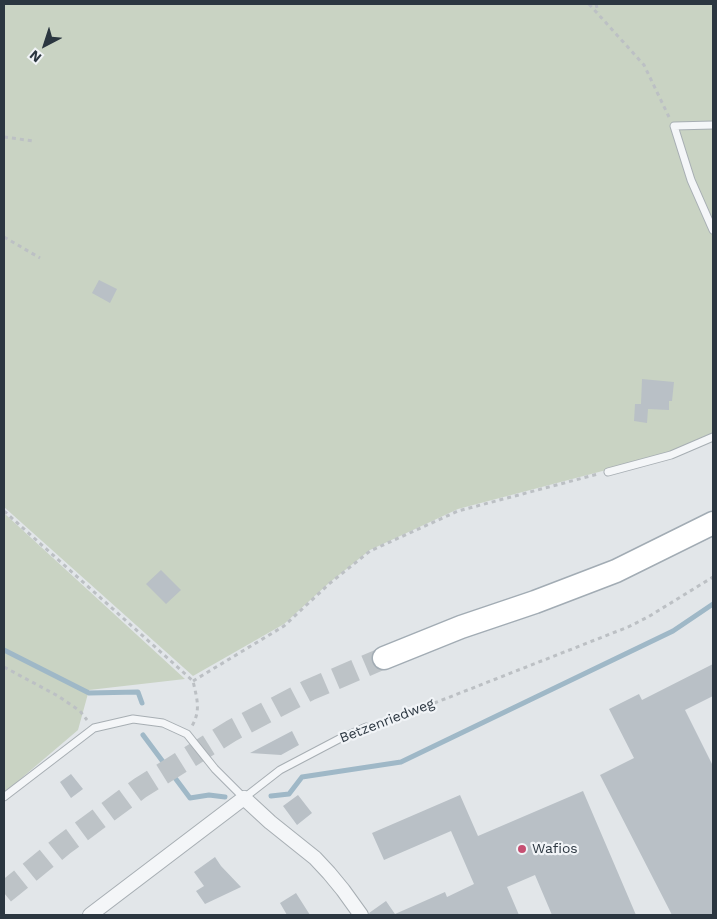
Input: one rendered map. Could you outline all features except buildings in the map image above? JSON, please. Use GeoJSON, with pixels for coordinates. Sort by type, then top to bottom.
{"type":"FeatureCollection","features":[{"type":"Feature","properties":{"kind":"main road"},"geometry":{"type":"LineString","coordinates":[[384,658],[461,627],[535,602],[616,571],[713,523]]}},
{"type":"Feature","properties":{"kind":"street","name":"Betzenriedweg"},"geometry":{"type":"LineString","coordinates":[[90,915],[244,798]]}},
{"type":"Feature","properties":{"kind":"street"},"geometry":{"type":"LineString","coordinates":[[244,798],[270,822],[315,858],[338,884],[361,915]]}},
{"type":"Feature","properties":{"kind":"lane"},"geometry":{"type":"LineString","coordinates":[[713,125],[674,126],[691,180],[713,230]]}},
{"type":"Feature","properties":{"kind":"lane"},"geometry":{"type":"LineString","coordinates":[[608,472],[671,455],[713,437]]}},
{"type":"Feature","properties":{"kind":"lane"},"geometry":{"type":"LineString","coordinates":[[4,797],[94,728],[133,719],[163,723],[187,734],[215,769],[244,798]]}},
{"type":"Feature","properties":{"kind":"lane","name":"Betzenriedweg"},"geometry":{"type":"LineString","coordinates":[[244,798],[280,770],[366,727]]}},
{"type":"Feature","properties":{"kind":"path"},"geometry":{"type":"LineString","coordinates":[[589,4],[644,65],[674,126]]}},
{"type":"Feature","properties":{"kind":"path"},"geometry":{"type":"LineString","coordinates":[[596,4],[598,13]]}},
{"type":"Feature","properties":{"kind":"path"},"geometry":{"type":"LineString","coordinates":[[4,137],[34,141]]}},
{"type":"Feature","properties":{"kind":"path"},"geometry":{"type":"LineString","coordinates":[[4,238],[40,258]]}},
{"type":"Feature","properties":{"kind":"path"},"geometry":{"type":"LineString","coordinates":[[193,681],[284,626],[329,584],[370,551],[458,511],[608,472]]}},
{"type":"Feature","properties":{"kind":"path"},"geometry":{"type":"LineString","coordinates":[[4,511],[193,681],[198,703],[196,718],[187,734]]}},
{"type":"Feature","properties":{"kind":"path","name":"Betzenriedweg"},"geometry":{"type":"LineString","coordinates":[[366,727],[432,704],[628,627],[648,617],[713,577]]}},
{"type":"Feature","properties":{"kind":"path"},"geometry":{"type":"LineString","coordinates":[[4,667],[58,696],[80,711],[94,728]]}},
{"type":"Feature","properties":{"kind":"green space"},"geometry":{"type":"Polygon","coordinates":[[[4,4],[713,4],[713,435],[671,453],[458,509],[370,550],[329,583],[284,624],[193,676],[4,507],[4,4]]]}},
{"type":"Feature","properties":{"kind":"green space"},"geometry":{"type":"Polygon","coordinates":[[[4,513],[185,679],[89,690],[78,730],[4,793],[4,513]]]}},
{"type":"Feature","properties":{"kind":"waterway"},"geometry":{"type":"LineString","coordinates":[[271,796],[289,794],[302,777],[401,762],[673,631],[713,604]]}},
{"type":"Feature","properties":{"kind":"waterway"},"geometry":{"type":"LineString","coordinates":[[4,650],[89,693],[138,692],[142,703]]}},
{"type":"Feature","properties":{"kind":"waterway"},"geometry":{"type":"LineString","coordinates":[[143,735],[190,798],[209,795],[225,797]]}},
{"type":"Feature","properties":{"kind":"tunnel"},"geometry":{"type":"LineString","coordinates":[[4,893],[63,845],[140,788],[231,731],[309,690],[384,658]]}},
{"type":"Feature","properties":{"kind":"place","name":"Wafios"},"geometry":{"type":"Point","coordinates":[522,849]}}]}
